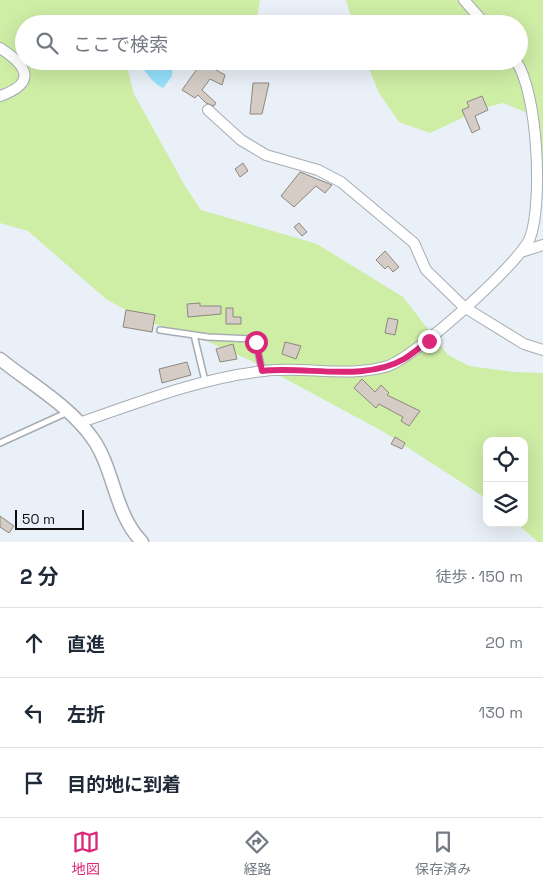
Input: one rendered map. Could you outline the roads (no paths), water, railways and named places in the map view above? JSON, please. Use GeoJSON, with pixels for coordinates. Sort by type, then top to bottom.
{"type":"FeatureCollection","features":[{"type":"Feature","properties":{"kind":"street"},"geometry":{"type":"LineString","coordinates":[[464,0],[477,15]]}},
{"type":"Feature","properties":{"kind":"street"},"geometry":{"type":"LineString","coordinates":[[0,48],[15,59]]}},
{"type":"Feature","properties":{"kind":"street"},"geometry":{"type":"LineString","coordinates":[[0,96],[18,90],[24,82],[23,70]]}},
{"type":"Feature","properties":{"kind":"street"},"geometry":{"type":"LineString","coordinates":[[79,423],[205,381],[262,371],[376,369],[403,359],[429,341],[524,251],[535,224],[538,171],[528,85],[520,70]]}},
{"type":"Feature","properties":{"kind":"street"},"geometry":{"type":"LineString","coordinates":[[208,110],[241,140],[266,155],[318,170],[341,182],[414,243],[426,270],[464,307],[524,344],[543,350]]}},
{"type":"Feature","properties":{"kind":"street"},"geometry":{"type":"LineString","coordinates":[[524,251],[543,245]]}},
{"type":"Feature","properties":{"kind":"street"},"geometry":{"type":"LineString","coordinates":[[0,359],[68,412],[93,440],[104,460],[122,513],[138,541]]}},
{"type":"Feature","properties":{"kind":"lane"},"geometry":{"type":"LineString","coordinates":[[160,330],[194,335],[252,339],[256,342],[262,371]]}},
{"type":"Feature","properties":{"kind":"lane"},"geometry":{"type":"LineString","coordinates":[[194,335],[205,381]]}},
{"type":"Feature","properties":{"kind":"lane"},"geometry":{"type":"LineString","coordinates":[[0,443],[68,412]]}},
{"type":"Feature","properties":{"kind":"water"},"geometry":{"type":"Polygon","coordinates":[[[144,70],[172,70],[172,76],[163,88],[155,83],[144,70]]]}}]}
